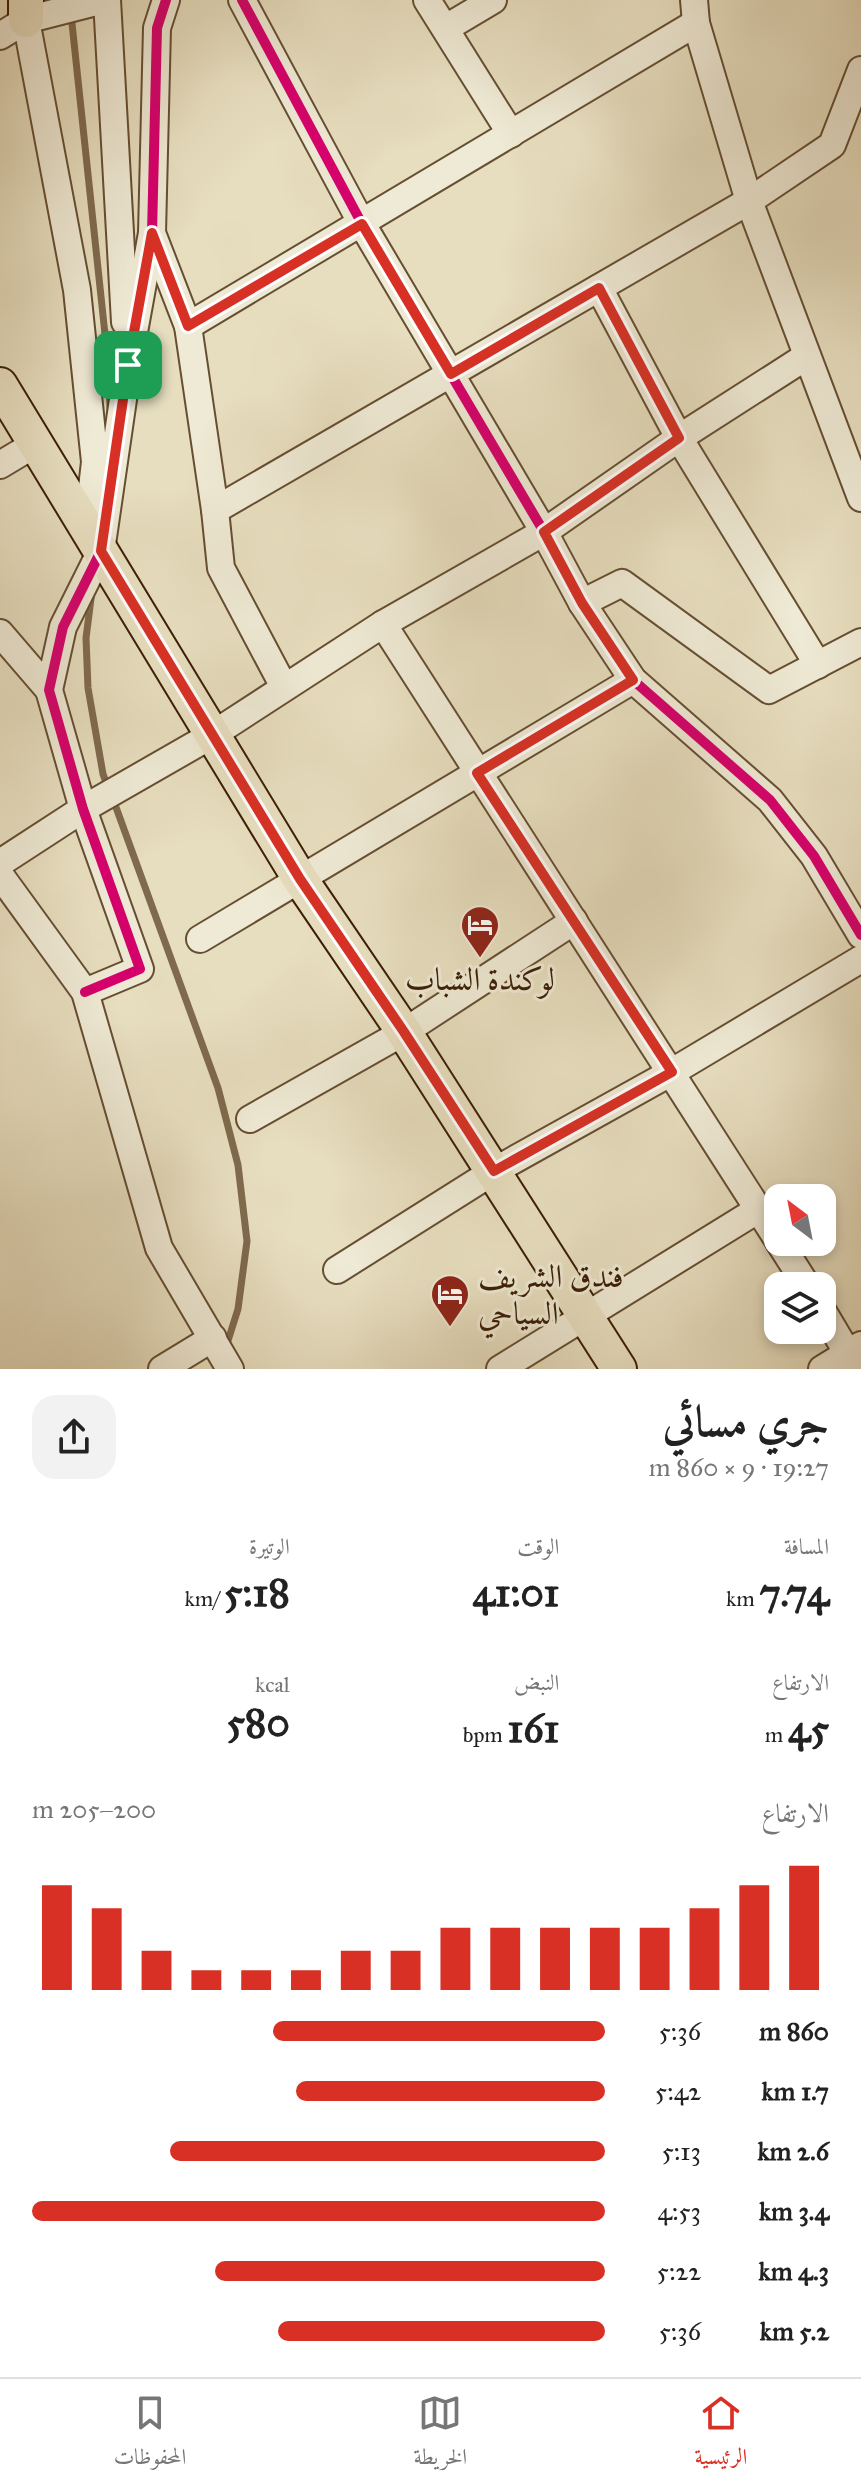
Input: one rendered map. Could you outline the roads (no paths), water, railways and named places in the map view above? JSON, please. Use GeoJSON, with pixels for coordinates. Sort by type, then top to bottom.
{"type":"FeatureCollection","features":[{"type":"Feature","properties":{"kind":"main road"},"geometry":{"type":"LineString","coordinates":[[0,385],[300,879],[404,1032],[619,1369]]}},
{"type":"Feature","properties":{"kind":"street"},"geometry":{"type":"LineString","coordinates":[[93,537],[90,511],[95,462],[77,290],[17,19],[106,0],[128,365]]}},
{"type":"Feature","properties":{"kind":"street"},"geometry":{"type":"LineString","coordinates":[[49,690],[63,627],[93,537],[152,233],[157,28],[166,0]]}},
{"type":"Feature","properties":{"kind":"street"},"geometry":{"type":"LineString","coordinates":[[242,0],[362,224],[544,532],[582,603],[633,680],[770,800],[814,856],[861,935]]}},
{"type":"Feature","properties":{"kind":"street"},"geometry":{"type":"LineString","coordinates":[[427,0],[511,134]]}},
{"type":"Feature","properties":{"kind":"street"},"geometry":{"type":"LineString","coordinates":[[446,28],[493,0]]}},
{"type":"Feature","properties":{"kind":"street"},"geometry":{"type":"LineString","coordinates":[[188,326],[511,134],[695,12],[749,201],[861,498]]}},
{"type":"Feature","properties":{"kind":"street"},"geometry":{"type":"LineString","coordinates":[[215,510],[749,201],[832,145],[861,70]]}},
{"type":"Feature","properties":{"kind":"street"},"geometry":{"type":"LineString","coordinates":[[152,233],[188,326],[221,568],[284,687]]}},
{"type":"Feature","properties":{"kind":"street"},"geometry":{"type":"LineString","coordinates":[[599,288],[679,438],[818,665]]}},
{"type":"Feature","properties":{"kind":"street"},"geometry":{"type":"LineString","coordinates":[[0,863],[89,805],[212,735],[383,624],[544,532],[679,438],[807,356]]}},
{"type":"Feature","properties":{"kind":"street"},"geometry":{"type":"LineString","coordinates":[[0,465],[35,444]]}},
{"type":"Feature","properties":{"kind":"street"},"geometry":{"type":"LineString","coordinates":[[582,603],[622,583],[769,690],[861,642]]}},
{"type":"Feature","properties":{"kind":"street"},"geometry":{"type":"LineString","coordinates":[[383,624],[764,1217]]}},
{"type":"Feature","properties":{"kind":"street"},"geometry":{"type":"LineString","coordinates":[[0,633],[49,690],[140,969],[85,992]]}},
{"type":"Feature","properties":{"kind":"street"},"geometry":{"type":"LineString","coordinates":[[200,939],[633,680]]}},
{"type":"Feature","properties":{"kind":"street"},"geometry":{"type":"LineString","coordinates":[[0,875],[85,992],[159,1248],[230,1369]]}},
{"type":"Feature","properties":{"kind":"street"},"geometry":{"type":"LineString","coordinates":[[250,1119],[404,1032],[574,921]]}},
{"type":"Feature","properties":{"kind":"street"},"geometry":{"type":"LineString","coordinates":[[337,1270],[494,1171],[672,1072],[861,959]]}},
{"type":"Feature","properties":{"kind":"street"},"geometry":{"type":"LineString","coordinates":[[500,1369],[759,1209]]}},
{"type":"Feature","properties":{"kind":"street"},"geometry":{"type":"LineString","coordinates":[[822,1369],[855,1356],[836,1330]]}},
{"type":"Feature","properties":{"kind":"street"},"geometry":{"type":"LineString","coordinates":[[162,1369],[213,1338]]}},
{"type":"Feature","properties":{"kind":"waterway"},"geometry":{"type":"LineString","coordinates":[[71,14],[109,372],[110,408]]}},
{"type":"Feature","properties":{"kind":"waterway"},"geometry":{"type":"LineString","coordinates":[[92,591],[86,638],[88,688],[108,788]]}},
{"type":"Feature","properties":{"kind":"waterway"},"geometry":{"type":"LineString","coordinates":[[113,799],[218,1088],[238,1165],[247,1241],[238,1309],[226,1347]]}},
{"type":"Feature","properties":{"kind":"place","name":"لوكندة الشباب"},"geometry":{"type":"Point","coordinates":[480,959]}},
{"type":"Feature","properties":{"kind":"place","name":"فندق الشريف السياحي"},"geometry":{"type":"Point","coordinates":[450,1328]}}]}
